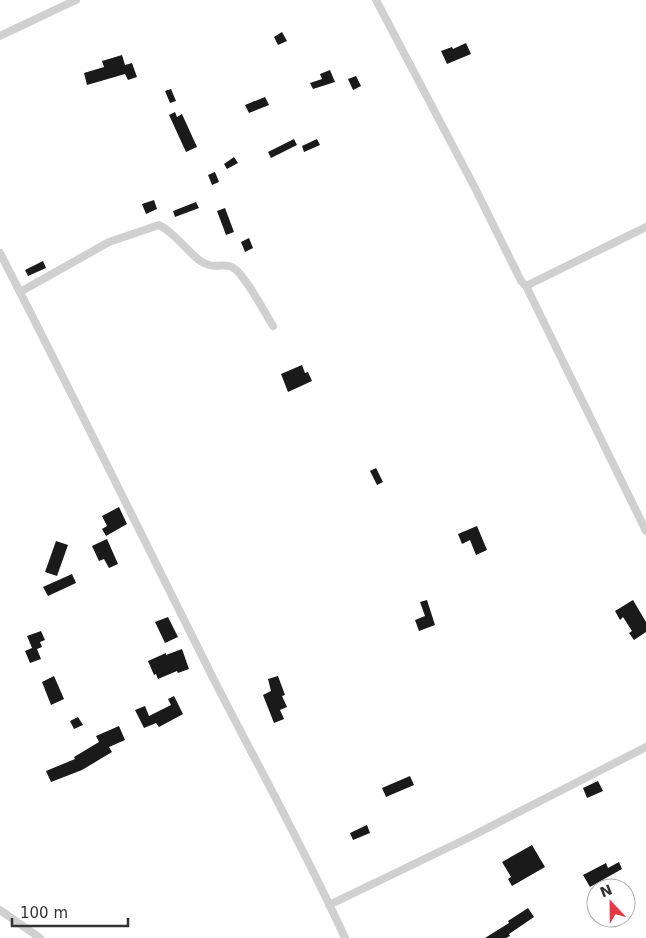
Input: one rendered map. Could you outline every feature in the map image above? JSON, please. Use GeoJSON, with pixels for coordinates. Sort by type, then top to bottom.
{"type":"FeatureCollection","features":[{"type":"Feature","properties":{"kind":"street"},"geometry":{"type":"LineString","coordinates":[[0,36],[76,0]]}},
{"type":"Feature","properties":{"kind":"street"},"geometry":{"type":"LineString","coordinates":[[376,0],[475,188],[521,281],[526,286],[646,531]]}},
{"type":"Feature","properties":{"kind":"street"},"geometry":{"type":"LineString","coordinates":[[20,292],[109,242],[159,225],[167,229],[199,260],[216,267],[230,266],[239,271],[273,326]]}},
{"type":"Feature","properties":{"kind":"street"},"geometry":{"type":"LineString","coordinates":[[526,286],[646,227]]}},
{"type":"Feature","properties":{"kind":"street"},"geometry":{"type":"LineString","coordinates":[[0,253],[345,938]]}},
{"type":"Feature","properties":{"kind":"street"},"geometry":{"type":"LineString","coordinates":[[329,905],[470,837],[646,747]]}},
{"type":"Feature","properties":{"kind":"street"},"geometry":{"type":"LineString","coordinates":[[0,910],[40,938]]}},
{"type":"Feature","properties":{"kind":"building"},"geometry":{"type":"Polygon","coordinates":[[[282,32],[287,41],[278,45],[274,37],[282,32]]]}},
{"type":"Feature","properties":{"kind":"building"},"geometry":{"type":"Polygon","coordinates":[[[466,43],[471,54],[447,64],[441,51],[452,47],[453,49],[466,43]]]}},
{"type":"Feature","properties":{"kind":"building"},"geometry":{"type":"Polygon","coordinates":[[[122,55],[125,65],[132,63],[137,77],[128,80],[125,74],[87,85],[84,73],[104,67],[102,61],[122,55]]]}},
{"type":"Feature","properties":{"kind":"building"},"geometry":{"type":"Polygon","coordinates":[[[330,70],[335,82],[313,89],[310,83],[322,79],[320,74],[330,70]]]}},
{"type":"Feature","properties":{"kind":"building"},"geometry":{"type":"Polygon","coordinates":[[[356,76],[361,86],[353,90],[348,79],[356,76]]]}},
{"type":"Feature","properties":{"kind":"building"},"geometry":{"type":"Polygon","coordinates":[[[171,89],[176,101],[170,103],[165,91],[171,89]]]}},
{"type":"Feature","properties":{"kind":"building"},"geometry":{"type":"Polygon","coordinates":[[[265,97],[269,105],[249,113],[245,105],[265,97]]]}},
{"type":"Feature","properties":{"kind":"building"},"geometry":{"type":"Polygon","coordinates":[[[175,112],[177,117],[182,114],[197,147],[186,152],[169,115],[175,112]]]}},
{"type":"Feature","properties":{"kind":"building"},"geometry":{"type":"Polygon","coordinates":[[[294,139],[297,145],[271,158],[268,152],[294,139]]]}},
{"type":"Feature","properties":{"kind":"building"},"geometry":{"type":"Polygon","coordinates":[[[317,139],[320,145],[304,152],[302,146],[317,139]]]}},
{"type":"Feature","properties":{"kind":"building"},"geometry":{"type":"Polygon","coordinates":[[[234,157],[238,163],[227,169],[224,164],[234,157]]]}},
{"type":"Feature","properties":{"kind":"building"},"geometry":{"type":"Polygon","coordinates":[[[215,172],[219,182],[212,185],[208,175],[215,172]]]}},
{"type":"Feature","properties":{"kind":"building"},"geometry":{"type":"Polygon","coordinates":[[[154,200],[157,209],[146,214],[142,204],[154,200]]]}},
{"type":"Feature","properties":{"kind":"building"},"geometry":{"type":"Polygon","coordinates":[[[196,202],[199,208],[175,217],[173,211],[196,202]]]}},
{"type":"Feature","properties":{"kind":"building"},"geometry":{"type":"Polygon","coordinates":[[[225,208],[234,232],[226,235],[217,211],[225,208]]]}},
{"type":"Feature","properties":{"kind":"building"},"geometry":{"type":"Polygon","coordinates":[[[249,238],[253,248],[245,252],[241,242],[249,238]]]}},
{"type":"Feature","properties":{"kind":"building"},"geometry":{"type":"Polygon","coordinates":[[[43,261],[46,268],[28,276],[25,270],[43,261]]]}},
{"type":"Feature","properties":{"kind":"building"},"geometry":{"type":"Polygon","coordinates":[[[302,365],[305,373],[308,372],[312,381],[288,392],[281,374],[302,365]]]}},
{"type":"Feature","properties":{"kind":"building"},"geometry":{"type":"Polygon","coordinates":[[[376,468],[383,482],[377,485],[370,471],[376,468]]]}},
{"type":"Feature","properties":{"kind":"building"},"geometry":{"type":"Polygon","coordinates":[[[119,507],[127,524],[106,536],[102,529],[107,526],[102,516],[119,507]]]}},
{"type":"Feature","properties":{"kind":"building"},"geometry":{"type":"Polygon","coordinates":[[[477,526],[487,550],[476,555],[470,540],[462,544],[458,534],[477,526]]]}},
{"type":"Feature","properties":{"kind":"building"},"geometry":{"type":"Polygon","coordinates":[[[107,539],[118,564],[109,568],[104,559],[99,561],[92,546],[107,539]]]}},
{"type":"Feature","properties":{"kind":"building"},"geometry":{"type":"Polygon","coordinates":[[[56,541],[68,545],[57,576],[45,572],[56,541]]]}},
{"type":"Feature","properties":{"kind":"building"},"geometry":{"type":"Polygon","coordinates":[[[72,574],[76,583],[48,596],[43,587],[72,574]]]}},
{"type":"Feature","properties":{"kind":"building"},"geometry":{"type":"Polygon","coordinates":[[[427,600],[435,625],[419,631],[415,620],[425,616],[420,602],[427,600]]]}},
{"type":"Feature","properties":{"kind":"building"},"geometry":{"type":"Polygon","coordinates":[[[633,600],[646,622],[646,632],[634,640],[629,633],[632,631],[623,617],[620,620],[615,611],[633,600]]]}},
{"type":"Feature","properties":{"kind":"building"},"geometry":{"type":"Polygon","coordinates":[[[168,617],[178,637],[165,643],[155,622],[168,617]]]}},
{"type":"Feature","properties":{"kind":"building"},"geometry":{"type":"Polygon","coordinates":[[[41,631],[45,640],[40,642],[42,647],[37,649],[41,659],[30,663],[25,651],[32,648],[27,636],[41,631]]]}},
{"type":"Feature","properties":{"kind":"building"},"geometry":{"type":"Polygon","coordinates":[[[182,649],[189,669],[178,673],[177,671],[158,679],[156,674],[154,675],[148,661],[166,653],[166,655],[182,649]]]}},
{"type":"Feature","properties":{"kind":"building"},"geometry":{"type":"Polygon","coordinates":[[[54,676],[64,699],[51,705],[42,682],[54,676]]]}},
{"type":"Feature","properties":{"kind":"building"},"geometry":{"type":"Polygon","coordinates":[[[278,676],[285,695],[282,696],[287,707],[280,710],[284,719],[274,723],[263,695],[271,691],[268,679],[278,676]]]}},
{"type":"Feature","properties":{"kind":"building"},"geometry":{"type":"Polygon","coordinates":[[[174,696],[183,714],[159,727],[156,723],[144,728],[135,710],[145,706],[149,716],[171,705],[168,699],[174,696]]]}},
{"type":"Feature","properties":{"kind":"building"},"geometry":{"type":"Polygon","coordinates":[[[78,717],[83,725],[74,729],[70,721],[78,717]]]}},
{"type":"Feature","properties":{"kind":"building"},"geometry":{"type":"Polygon","coordinates":[[[119,726],[125,740],[109,747],[112,752],[82,770],[51,782],[46,771],[75,759],[74,757],[99,742],[96,736],[119,726]]]}},
{"type":"Feature","properties":{"kind":"building"},"geometry":{"type":"Polygon","coordinates":[[[410,776],[414,785],[386,797],[382,788],[410,776]]]}},
{"type":"Feature","properties":{"kind":"building"},"geometry":{"type":"Polygon","coordinates":[[[598,781],[603,791],[587,798],[583,788],[598,781]]]}},
{"type":"Feature","properties":{"kind":"building"},"geometry":{"type":"Polygon","coordinates":[[[367,825],[370,833],[353,840],[350,833],[367,825]]]}},
{"type":"Feature","properties":{"kind":"building"},"geometry":{"type":"Polygon","coordinates":[[[532,845],[545,867],[512,886],[508,879],[511,877],[502,862],[532,845]]]}},
{"type":"Feature","properties":{"kind":"building"},"geometry":{"type":"Polygon","coordinates":[[[619,862],[622,869],[606,878],[586,878],[586,880],[583,875],[606,863],[608,868],[619,862]]]}},
{"type":"Feature","properties":{"kind":"building"},"geometry":{"type":"Polygon","coordinates":[[[528,908],[534,917],[509,934],[510,936],[506,938],[485,938],[509,923],[508,921],[528,908]]]}}]}
